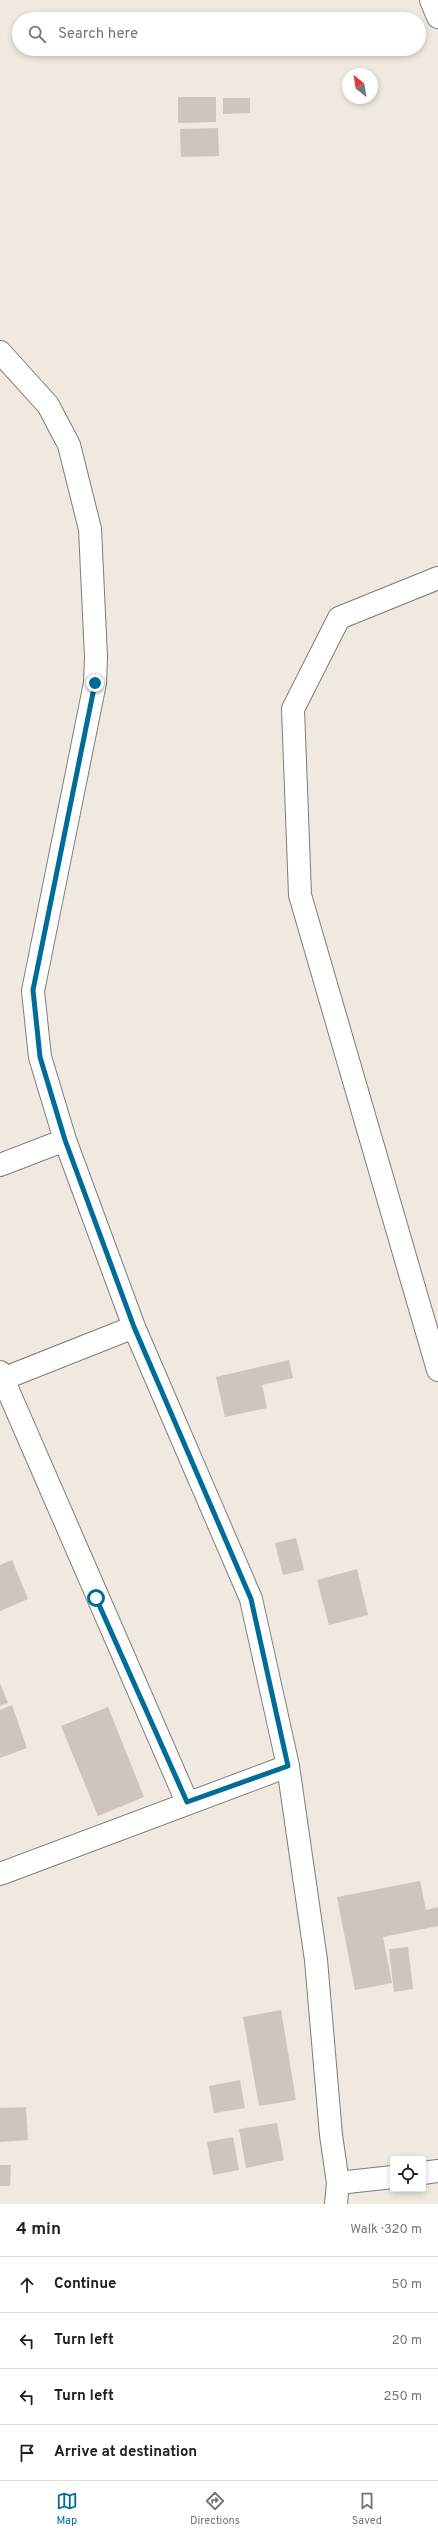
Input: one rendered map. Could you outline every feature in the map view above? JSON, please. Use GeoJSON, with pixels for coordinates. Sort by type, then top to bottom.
{"type":"FeatureCollection","features":[{"type":"Feature","properties":{"kind":"street"},"geometry":{"type":"LineString","coordinates":[[431,0],[438,17]]}},
{"type":"Feature","properties":{"kind":"street"},"geometry":{"type":"LineString","coordinates":[[0,352],[34,387],[59,424],[69,445],[90,529],[96,657],[95,683],[33,990],[40,1057],[65,1140],[134,1327],[251,1599],[288,1766],[316,1960],[338,2183],[336,2204]]}},
{"type":"Feature","properties":{"kind":"street"},"geometry":{"type":"LineString","coordinates":[[438,578],[339,618],[293,709],[300,895],[438,1370]]}},
{"type":"Feature","properties":{"kind":"street"},"geometry":{"type":"LineString","coordinates":[[0,1165],[65,1140]]}},
{"type":"Feature","properties":{"kind":"street"},"geometry":{"type":"LineString","coordinates":[[134,1327],[1,1376],[96,1598],[187,1802]]}},
{"type":"Feature","properties":{"kind":"street"},"geometry":{"type":"LineString","coordinates":[[0,1874],[187,1802],[288,1766]]}},
{"type":"Feature","properties":{"kind":"street"},"geometry":{"type":"LineString","coordinates":[[426,2173],[438,2171]]}},
{"type":"Feature","properties":{"kind":"street"},"geometry":{"type":"LineString","coordinates":[[338,2183],[390,2176]]}},
{"type":"Feature","properties":{"kind":"building"},"geometry":{"type":"Polygon","coordinates":[[[178,97],[216,97],[216,122],[178,123],[178,97]]]}},
{"type":"Feature","properties":{"kind":"building"},"geometry":{"type":"Polygon","coordinates":[[[223,98],[250,98],[250,113],[223,114],[223,98]]]}},
{"type":"Feature","properties":{"kind":"building"},"geometry":{"type":"Polygon","coordinates":[[[218,128],[219,156],[181,157],[180,129],[218,128]]]}},
{"type":"Feature","properties":{"kind":"building"},"geometry":{"type":"Polygon","coordinates":[[[289,1360],[293,1378],[262,1385],[267,1408],[225,1417],[216,1377],[289,1360]]]}},
{"type":"Feature","properties":{"kind":"building"},"geometry":{"type":"Polygon","coordinates":[[[296,1538],[304,1570],[283,1575],[275,1543],[296,1538]]]}},
{"type":"Feature","properties":{"kind":"building"},"geometry":{"type":"Polygon","coordinates":[[[12,1560],[28,1599],[0,1611],[0,1565],[12,1560]]]}},
{"type":"Feature","properties":{"kind":"building"},"geometry":{"type":"Polygon","coordinates":[[[357,1569],[368,1615],[329,1625],[317,1580],[357,1569]]]}},
{"type":"Feature","properties":{"kind":"building"},"geometry":{"type":"Polygon","coordinates":[[[0,1683],[8,1703],[0,1706],[0,1683]]]}},
{"type":"Feature","properties":{"kind":"building"},"geometry":{"type":"Polygon","coordinates":[[[12,1705],[27,1748],[0,1758],[0,1710],[12,1705]]]}},
{"type":"Feature","properties":{"kind":"building"},"geometry":{"type":"Polygon","coordinates":[[[108,1707],[144,1797],[98,1816],[61,1726],[108,1707]]]}},
{"type":"Feature","properties":{"kind":"building"},"geometry":{"type":"Polygon","coordinates":[[[420,1881],[426,1910],[438,1907],[438,1926],[383,1937],[392,1983],[355,1990],[337,1897],[420,1881]]]}},
{"type":"Feature","properties":{"kind":"building"},"geometry":{"type":"Polygon","coordinates":[[[408,1947],[413,1989],[394,1992],[389,1949],[408,1947]]]}},
{"type":"Feature","properties":{"kind":"building"},"geometry":{"type":"Polygon","coordinates":[[[281,2010],[296,2100],[259,2106],[243,2017],[281,2010]]]}},
{"type":"Feature","properties":{"kind":"building"},"geometry":{"type":"Polygon","coordinates":[[[240,2080],[245,2108],[214,2113],[209,2086],[240,2080]]]}},
{"type":"Feature","properties":{"kind":"building"},"geometry":{"type":"Polygon","coordinates":[[[26,2107],[28,2140],[0,2142],[0,2108],[26,2107]]]}},
{"type":"Feature","properties":{"kind":"building"},"geometry":{"type":"Polygon","coordinates":[[[277,2123],[284,2160],[246,2168],[239,2129],[277,2123]]]}},
{"type":"Feature","properties":{"kind":"building"},"geometry":{"type":"Polygon","coordinates":[[[233,2137],[239,2170],[213,2175],[207,2142],[233,2137]]]}},
{"type":"Feature","properties":{"kind":"building"},"geometry":{"type":"Polygon","coordinates":[[[0,2165],[11,2165],[10,2186],[0,2186],[0,2165]]]}},
{"type":"Feature","properties":{"kind":"route"},"geometry":{"type":"LineString","coordinates":[[95,683],[70,813],[33,990],[35,1029],[40,1057],[65,1140],[134,1327],[251,1599],[288,1766],[187,1802],[96,1598]]}}]}
